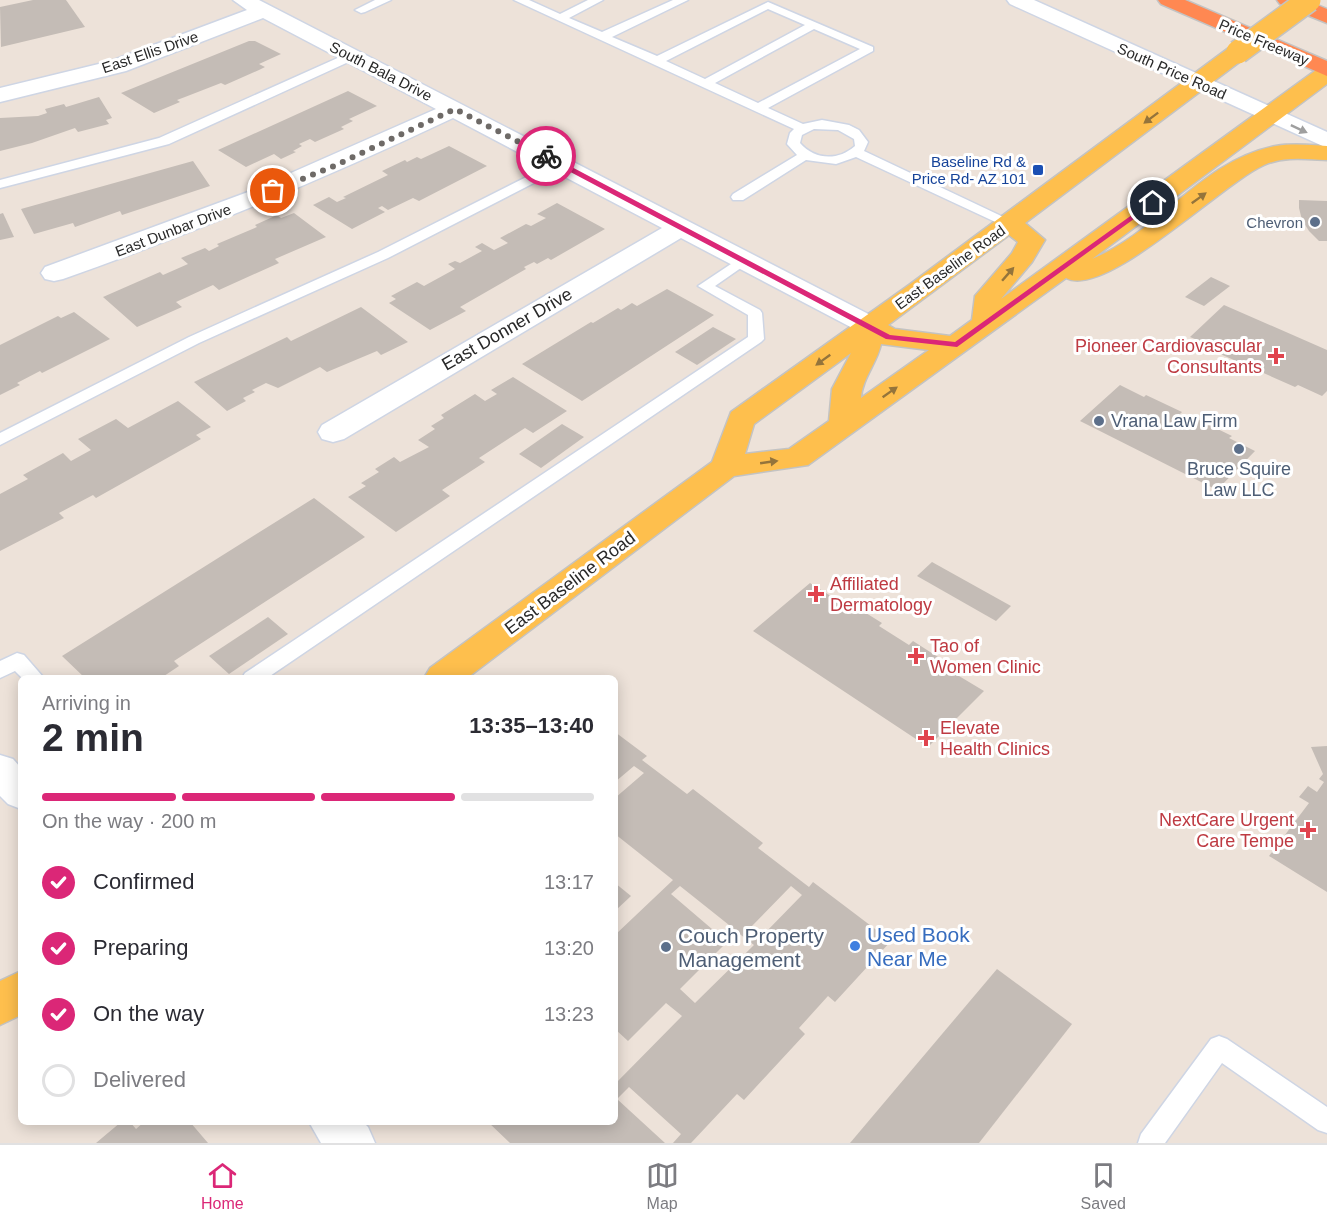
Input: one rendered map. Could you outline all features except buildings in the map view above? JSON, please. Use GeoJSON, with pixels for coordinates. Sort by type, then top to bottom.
{"type":"FeatureCollection","features":[{"type":"Feature","properties":{"kind":"highway","name":"Price Freeway"},"geometry":{"type":"LineString","coordinates":[[1168,0],[1327,71]]}},
{"type":"Feature","properties":{"kind":"highway"},"geometry":{"type":"LineString","coordinates":[[1287,0],[1327,16]]}},
{"type":"Feature","properties":{"kind":"main road","name":"East Baseline Road"},"geometry":{"type":"LineString","coordinates":[[726,467],[741,419],[1009,224],[1310,0]]}},
{"type":"Feature","properties":{"kind":"main road","name":"East Baseline Road"},"geometry":{"type":"LineString","coordinates":[[446,675],[726,467],[797,458],[985,325],[1272,116],[1327,71]]}},
{"type":"Feature","properties":{"kind":"main road"},"geometry":{"type":"LineString","coordinates":[[1027,294],[1118,257],[1232,173],[1257,160],[1276,153],[1327,153]]}},
{"type":"Feature","properties":{"kind":"main road"},"geometry":{"type":"LineString","coordinates":[[985,325],[988,296],[1023,256],[1032,240],[1009,224]]}},
{"type":"Feature","properties":{"kind":"main road"},"geometry":{"type":"LineString","coordinates":[[843,426],[847,389],[864,358],[870,326],[888,337],[957,345]]}},
{"type":"Feature","properties":{"kind":"main road"},"geometry":{"type":"LineString","coordinates":[[0,1005],[18,992]]}},
{"type":"Feature","properties":{"kind":"street","name":"South Price Road"},"geometry":{"type":"LineString","coordinates":[[1017,0],[1327,141]]}},
{"type":"Feature","properties":{"kind":"street","name":"South Bala Drive"},"geometry":{"type":"LineString","coordinates":[[253,5],[870,326]]}},
{"type":"Feature","properties":{"kind":"street","name":"East Ellis Drive"},"geometry":{"type":"LineString","coordinates":[[0,94],[118,66],[253,5]]}},
{"type":"Feature","properties":{"kind":"street","name":"East Dunbar Drive"},"geometry":{"type":"LineString","coordinates":[[54,273],[151,241],[291,184],[455,109]]}},
{"type":"Feature","properties":{"kind":"street","name":"East Donner Drive"},"geometry":{"type":"LineString","coordinates":[[333,432],[681,227]]}},
{"type":"Feature","properties":{"kind":"street"},"geometry":{"type":"LineString","coordinates":[[0,770],[18,790]]}},
{"type":"Feature","properties":{"kind":"street"},"geometry":{"type":"LineString","coordinates":[[335,1125],[352,1143]]}},
{"type":"Feature","properties":{"kind":"lane"},"geometry":{"type":"LineString","coordinates":[[361,10],[385,0]]}},
{"type":"Feature","properties":{"kind":"lane"},"geometry":{"type":"LineString","coordinates":[[520,0],[802,128]]}},
{"type":"Feature","properties":{"kind":"lane"},"geometry":{"type":"LineString","coordinates":[[560,18],[597,0]]}},
{"type":"Feature","properties":{"kind":"lane"},"geometry":{"type":"LineString","coordinates":[[602,37],[682,0]]}},
{"type":"Feature","properties":{"kind":"lane"},"geometry":{"type":"LineString","coordinates":[[657,61],[764,2],[869,49],[758,108]]}},
{"type":"Feature","properties":{"kind":"lane"},"geometry":{"type":"LineString","coordinates":[[705,84],[814,25]]}},
{"type":"Feature","properties":{"kind":"lane"},"geometry":{"type":"LineString","coordinates":[[0,184],[164,141],[351,56]]}},
{"type":"Feature","properties":{"kind":"lane"},"geometry":{"type":"LineString","coordinates":[[857,153],[862,142],[853,131],[844,127],[822,124],[802,128],[796,133],[793,144],[805,155],[815,158],[838,159],[857,153],[1009,224]]}},
{"type":"Feature","properties":{"kind":"lane"},"geometry":{"type":"LineString","coordinates":[[738,197],[805,155]]}},
{"type":"Feature","properties":{"kind":"lane"},"geometry":{"type":"LineString","coordinates":[[0,440],[194,340],[383,255],[560,164]]}},
{"type":"Feature","properties":{"kind":"lane"},"geometry":{"type":"LineString","coordinates":[[256,675],[756,339],[755,314],[705,286],[743,260]]}},
{"type":"Feature","properties":{"kind":"lane"},"geometry":{"type":"LineString","coordinates":[[0,671],[17,660],[31,675]]}},
{"type":"Feature","properties":{"kind":"lane"},"geometry":{"type":"LineString","coordinates":[[1150,1143],[1219,1047],[1327,1121]]}},
{"type":"Feature","properties":{"kind":"way so far"},"geometry":{"type":"LineString","coordinates":[[273,191],[334,166],[455,109],[546,156]]}},
{"type":"Feature","properties":{"kind":"place","name":"Baseline Rd & Price Rd- AZ 101"},"geometry":{"type":"Point","coordinates":[1038,170]}},
{"type":"Feature","properties":{"kind":"place","name":"Chevron"},"geometry":{"type":"Point","coordinates":[1315,222]}},
{"type":"Feature","properties":{"kind":"place","name":"Pioneer Cardiovascular Consultants"},"geometry":{"type":"Point","coordinates":[1276,356]}},
{"type":"Feature","properties":{"kind":"place","name":"Vrana Law Firm"},"geometry":{"type":"Point","coordinates":[1099,421]}},
{"type":"Feature","properties":{"kind":"place","name":"Bruce Squire Law LLC"},"geometry":{"type":"Point","coordinates":[1239,449]}},
{"type":"Feature","properties":{"kind":"place","name":"Affiliated Dermatology"},"geometry":{"type":"Point","coordinates":[816,594]}},
{"type":"Feature","properties":{"kind":"place","name":"Tao of Women Clinic"},"geometry":{"type":"Point","coordinates":[916,656]}},
{"type":"Feature","properties":{"kind":"place","name":"Elevate Health Clinics"},"geometry":{"type":"Point","coordinates":[926,738]}},
{"type":"Feature","properties":{"kind":"place","name":"NextCare Urgent Care Tempe"},"geometry":{"type":"Point","coordinates":[1308,830]}},
{"type":"Feature","properties":{"kind":"place","name":"Used Book Near Me"},"geometry":{"type":"Point","coordinates":[855,946]}},
{"type":"Feature","properties":{"kind":"place","name":"Couch Property Management"},"geometry":{"type":"Point","coordinates":[666,947]}},
{"type":"Feature","properties":{"kind":"route"},"geometry":{"type":"LineString","coordinates":[[546,156],[888,337],[957,345],[1153,203]]}}]}
